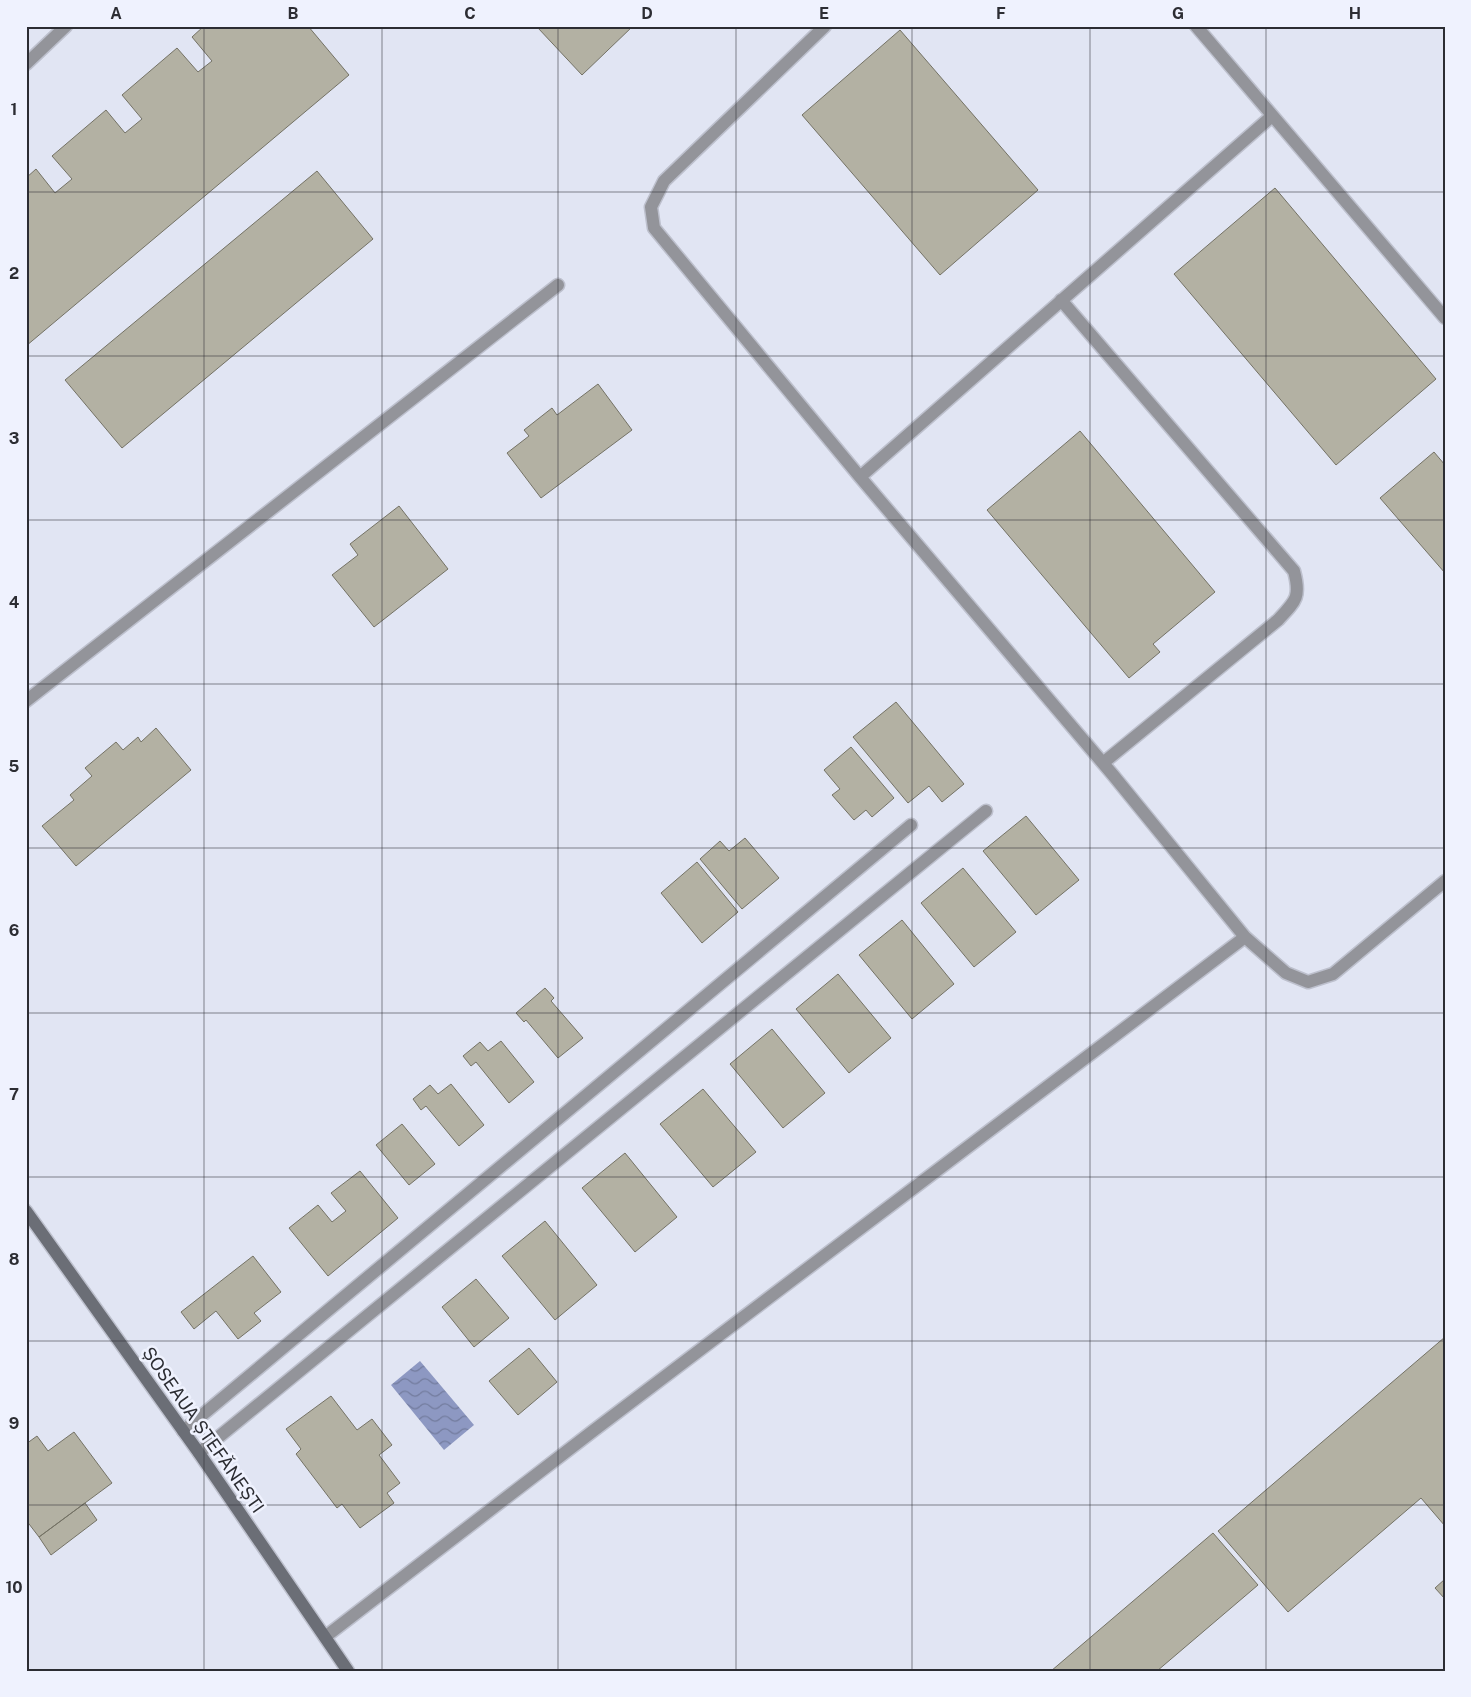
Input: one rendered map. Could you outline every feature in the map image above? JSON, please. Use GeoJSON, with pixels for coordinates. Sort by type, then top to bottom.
{"type":"FeatureCollection","features":[{"type":"Feature","properties":{"kind":"main road","name":"ȘOSEAUA ȘTEFĂNEȘTI"},"geometry":{"type":"LineString","coordinates":[[26,1211],[184,1431],[348,1671]]}},
{"type":"Feature","properties":{"kind":"street"},"geometry":{"type":"LineString","coordinates":[[26,64],[66,26]]}},
{"type":"Feature","properties":{"kind":"street"},"geometry":{"type":"LineString","coordinates":[[825,26],[664,181],[651,206],[654,228],[860,477],[1103,763],[1245,937],[1286,973],[1308,982],[1333,974],[1445,881]]}},
{"type":"Feature","properties":{"kind":"street"},"geometry":{"type":"LineString","coordinates":[[1196,26],[1445,318]]}},
{"type":"Feature","properties":{"kind":"street"},"geometry":{"type":"LineString","coordinates":[[860,477],[1272,116]]}},
{"type":"Feature","properties":{"kind":"street"},"geometry":{"type":"LineString","coordinates":[[26,701],[558,284]]}},
{"type":"Feature","properties":{"kind":"street"},"geometry":{"type":"LineString","coordinates":[[1061,300],[1294,571],[1298,587],[1293,604],[1278,620],[1103,763]]}},
{"type":"Feature","properties":{"kind":"street"},"geometry":{"type":"LineString","coordinates":[[199,1453],[986,811]]}},
{"type":"Feature","properties":{"kind":"street"},"geometry":{"type":"LineString","coordinates":[[184,1431],[911,825]]}},
{"type":"Feature","properties":{"kind":"street"},"geometry":{"type":"LineString","coordinates":[[325,1637],[656,1383],[1245,937]]}},
{"type":"Feature","properties":{"kind":"water"},"geometry":{"type":"Polygon","coordinates":[[[420,1361],[474,1425],[444,1450],[391,1385],[420,1361]]]}},
{"type":"Feature","properties":{"kind":"building"},"geometry":{"type":"Polygon","coordinates":[[[204,26],[308,26],[349,75],[26,346],[26,178],[36,169],[55,193],[72,179],[52,156],[106,110],[125,133],[142,119],[122,95],[177,48],[198,72],[212,61],[192,37],[204,26]]]}},
{"type":"Feature","properties":{"kind":"building"},"geometry":{"type":"Polygon","coordinates":[[[540,26],[633,26],[582,75],[538,28],[540,26]]]}},
{"type":"Feature","properties":{"kind":"building"},"geometry":{"type":"Polygon","coordinates":[[[900,30],[1038,190],[940,275],[802,115],[900,30]]]}},
{"type":"Feature","properties":{"kind":"building"},"geometry":{"type":"Polygon","coordinates":[[[317,171],[373,239],[122,448],[65,380],[317,171]]]}},
{"type":"Feature","properties":{"kind":"building"},"geometry":{"type":"Polygon","coordinates":[[[1275,188],[1436,379],[1336,465],[1174,274],[1275,188]]]}},
{"type":"Feature","properties":{"kind":"building"},"geometry":{"type":"Polygon","coordinates":[[[598,384],[632,430],[541,498],[507,453],[529,436],[524,430],[552,408],[557,415],[598,384]]]}},
{"type":"Feature","properties":{"kind":"building"},"geometry":{"type":"Polygon","coordinates":[[[1080,431],[1215,592],[1153,644],[1160,652],[1129,678],[987,510],[1080,431]]]}},
{"type":"Feature","properties":{"kind":"building"},"geometry":{"type":"Polygon","coordinates":[[[1434,452],[1445,465],[1445,573],[1380,498],[1434,452]]]}},
{"type":"Feature","properties":{"kind":"building"},"geometry":{"type":"Polygon","coordinates":[[[399,506],[448,569],[374,627],[332,575],[358,555],[350,544],[399,506]]]}},
{"type":"Feature","properties":{"kind":"building"},"geometry":{"type":"Polygon","coordinates":[[[896,702],[964,784],[942,802],[929,786],[908,803],[853,737],[896,702]]]}},
{"type":"Feature","properties":{"kind":"building"},"geometry":{"type":"Polygon","coordinates":[[[156,728],[191,770],[76,866],[42,826],[74,800],[70,795],[92,776],[85,768],[116,742],[123,750],[138,737],[141,742],[156,728]]]}},
{"type":"Feature","properties":{"kind":"building"},"geometry":{"type":"Polygon","coordinates":[[[851,747],[894,798],[872,817],[866,810],[854,820],[832,795],[840,789],[824,770],[851,747]]]}},
{"type":"Feature","properties":{"kind":"building"},"geometry":{"type":"Polygon","coordinates":[[[1026,816],[1079,880],[1036,915],[983,851],[1026,816]]]}},
{"type":"Feature","properties":{"kind":"building"},"geometry":{"type":"Polygon","coordinates":[[[745,838],[779,878],[742,909],[700,859],[720,841],[729,851],[745,838]]]}},
{"type":"Feature","properties":{"kind":"building"},"geometry":{"type":"Polygon","coordinates":[[[697,862],[738,912],[702,943],[661,893],[697,862]]]}},
{"type":"Feature","properties":{"kind":"building"},"geometry":{"type":"Polygon","coordinates":[[[963,868],[1016,932],[974,967],[921,903],[963,868]]]}},
{"type":"Feature","properties":{"kind":"building"},"geometry":{"type":"Polygon","coordinates":[[[902,920],[954,984],[912,1019],[859,955],[902,920]]]}},
{"type":"Feature","properties":{"kind":"building"},"geometry":{"type":"Polygon","coordinates":[[[838,974],[891,1038],[849,1073],[796,1009],[838,974]]]}},
{"type":"Feature","properties":{"kind":"building"},"geometry":{"type":"Polygon","coordinates":[[[545,988],[554,998],[551,1001],[583,1038],[558,1058],[526,1020],[524,1022],[516,1013],[545,988]]]}},
{"type":"Feature","properties":{"kind":"building"},"geometry":{"type":"Polygon","coordinates":[[[772,1029],[825,1093],[783,1128],[730,1064],[772,1029]]]}},
{"type":"Feature","properties":{"kind":"building"},"geometry":{"type":"Polygon","coordinates":[[[501,1041],[534,1082],[509,1103],[476,1062],[471,1066],[463,1056],[480,1042],[488,1051],[501,1041]]]}},
{"type":"Feature","properties":{"kind":"building"},"geometry":{"type":"Polygon","coordinates":[[[451,1084],[484,1125],[459,1146],[426,1106],[421,1110],[413,1099],[430,1085],[438,1094],[451,1084]]]}},
{"type":"Feature","properties":{"kind":"building"},"geometry":{"type":"Polygon","coordinates":[[[703,1089],[756,1152],[713,1187],[660,1124],[703,1089]]]}},
{"type":"Feature","properties":{"kind":"building"},"geometry":{"type":"Polygon","coordinates":[[[402,1124],[435,1164],[409,1185],[376,1145],[402,1124]]]}},
{"type":"Feature","properties":{"kind":"building"},"geometry":{"type":"Polygon","coordinates":[[[625,1153],[677,1217],[635,1252],[582,1188],[625,1153]]]}},
{"type":"Feature","properties":{"kind":"building"},"geometry":{"type":"Polygon","coordinates":[[[360,1171],[398,1218],[328,1276],[289,1228],[318,1205],[332,1222],[346,1211],[331,1193],[360,1171]]]}},
{"type":"Feature","properties":{"kind":"building"},"geometry":{"type":"Polygon","coordinates":[[[545,1221],[597,1285],[555,1320],[502,1256],[545,1221]]]}},
{"type":"Feature","properties":{"kind":"building"},"geometry":{"type":"Polygon","coordinates":[[[253,1256],[281,1292],[254,1313],[261,1321],[238,1339],[216,1311],[194,1329],[181,1312],[253,1256]]]}},
{"type":"Feature","properties":{"kind":"building"},"geometry":{"type":"Polygon","coordinates":[[[476,1279],[509,1318],[474,1347],[442,1307],[476,1279]]]}},
{"type":"Feature","properties":{"kind":"building"},"geometry":{"type":"Polygon","coordinates":[[[1445,1337],[1445,1526],[1421,1498],[1288,1612],[1218,1531],[1445,1337]]]}},
{"type":"Feature","properties":{"kind":"building"},"geometry":{"type":"Polygon","coordinates":[[[529,1348],[557,1382],[518,1415],[489,1381],[529,1348]]]}},
{"type":"Feature","properties":{"kind":"building"},"geometry":{"type":"Polygon","coordinates":[[[331,1396],[357,1430],[372,1419],[392,1445],[379,1455],[400,1483],[387,1493],[394,1503],[360,1528],[342,1504],[337,1508],[296,1454],[301,1449],[286,1429],[331,1396]]]}},
{"type":"Feature","properties":{"kind":"building"},"geometry":{"type":"Polygon","coordinates":[[[74,1432],[112,1483],[39,1537],[26,1520],[26,1444],[37,1436],[48,1451],[74,1432]]]}},
{"type":"Feature","properties":{"kind":"building"},"geometry":{"type":"Polygon","coordinates":[[[85,1503],[97,1520],[51,1555],[39,1537],[85,1503]]]}},
{"type":"Feature","properties":{"kind":"building"},"geometry":{"type":"Polygon","coordinates":[[[1213,1533],[1258,1585],[1157,1671],[1051,1671],[1213,1533]]]}},
{"type":"Feature","properties":{"kind":"building"},"geometry":{"type":"Polygon","coordinates":[[[1445,1579],[1445,1599],[1435,1588],[1445,1579]]]}}]}
